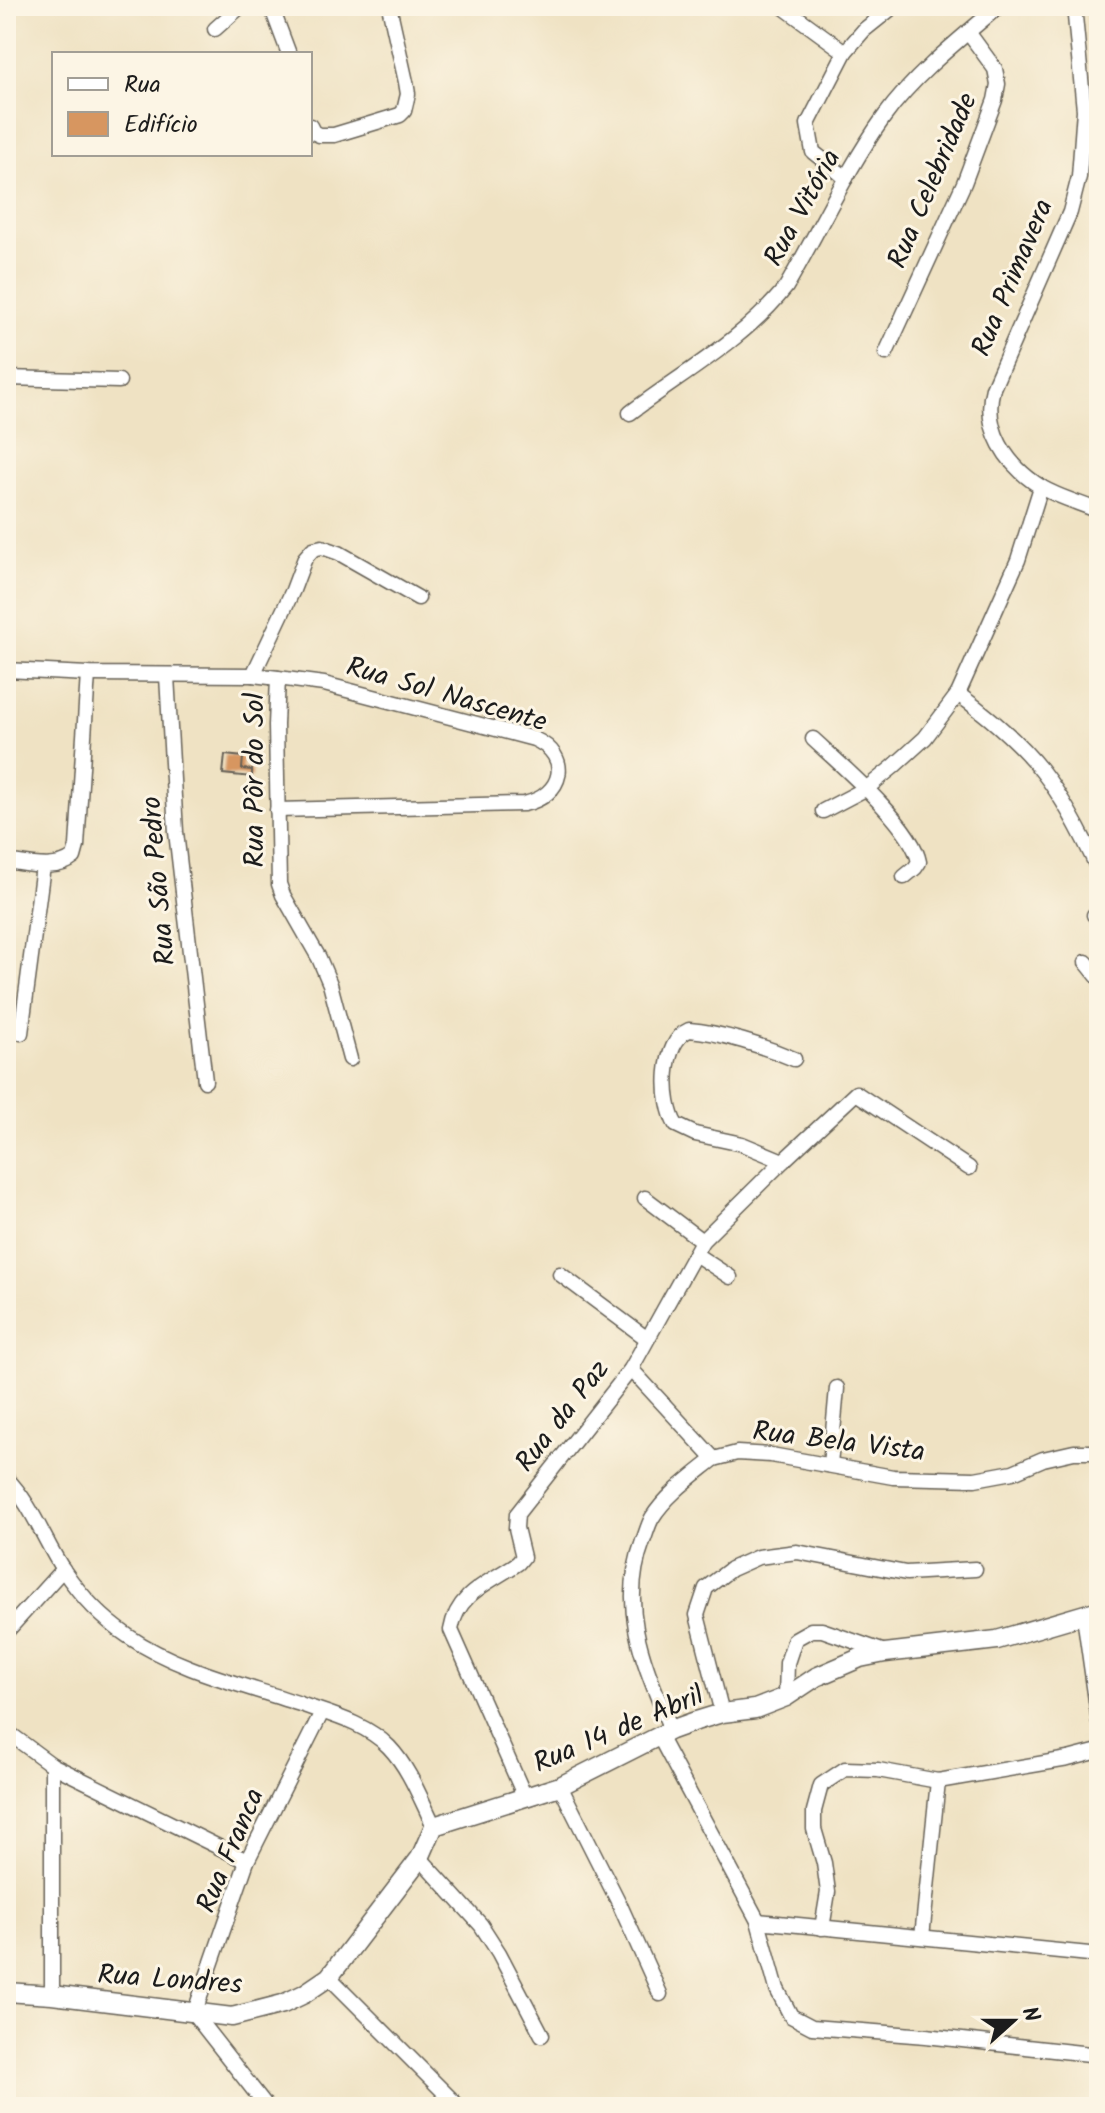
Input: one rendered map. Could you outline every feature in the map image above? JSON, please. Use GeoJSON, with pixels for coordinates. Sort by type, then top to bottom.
{"type":"FeatureCollection","features":[{"type":"Feature","properties":{"kind":"street"},"geometry":{"type":"LineString","coordinates":[[215,29],[241,6]]}},
{"type":"Feature","properties":{"kind":"street"},"geometry":{"type":"LineString","coordinates":[[271,6],[288,52]]}},
{"type":"Feature","properties":{"kind":"street"},"geometry":{"type":"LineString","coordinates":[[312,130],[326,136],[400,115],[404,111],[408,94],[389,6]]}},
{"type":"Feature","properties":{"kind":"street"},"geometry":{"type":"LineString","coordinates":[[782,6],[845,52]]}},
{"type":"Feature","properties":{"kind":"street"},"geometry":{"type":"LineString","coordinates":[[846,178],[813,152],[808,124],[845,52],[864,30],[894,6]]}},
{"type":"Feature","properties":{"kind":"street","name":"Rua Vitória"},"geometry":{"type":"LineString","coordinates":[[630,413],[733,339],[774,303],[813,242],[846,178],[886,114],[968,32],[999,6]]}},
{"type":"Feature","properties":{"kind":"street","name":"Rua Primavera"},"geometry":{"type":"LineString","coordinates":[[1074,6],[1084,110],[1079,177],[1070,212],[1009,347],[989,402],[992,429],[999,445],[1041,487],[1099,511]]}},
{"type":"Feature","properties":{"kind":"street","name":"Rua Celebridade"},"geometry":{"type":"LineString","coordinates":[[886,353],[964,183],[995,100],[998,84],[995,69],[968,32]]}},
{"type":"Feature","properties":{"kind":"street"},"geometry":{"type":"LineString","coordinates":[[6,378],[119,381]]}},
{"type":"Feature","properties":{"kind":"street"},"geometry":{"type":"LineString","coordinates":[[823,811],[867,788],[925,738],[958,694],[1018,560],[1041,487]]}},
{"type":"Feature","properties":{"kind":"street","name":"Rua Pôr do Sol"},"geometry":{"type":"LineString","coordinates":[[253,675],[305,558],[313,549],[322,547],[339,553],[418,598]]}},
{"type":"Feature","properties":{"kind":"street","name":"Rua Sol Nascente"},"geometry":{"type":"LineString","coordinates":[[6,670],[167,676],[253,675],[324,684],[534,739],[555,754],[559,773],[553,790],[544,798],[524,804],[277,810]]}},
{"type":"Feature","properties":{"kind":"street"},"geometry":{"type":"LineString","coordinates":[[6,861],[43,866],[60,864],[74,857],[88,674]]}},
{"type":"Feature","properties":{"kind":"street","name":"Rua São Pedro"},"geometry":{"type":"LineString","coordinates":[[167,676],[176,832],[205,1081]]}},
{"type":"Feature","properties":{"kind":"street","name":"Rua Pôr do Sol"},"geometry":{"type":"LineString","coordinates":[[278,678],[279,884],[330,984],[350,1059]]}},
{"type":"Feature","properties":{"kind":"street"},"geometry":{"type":"LineString","coordinates":[[958,694],[1014,737],[1041,766],[1067,806],[1099,871]]}},
{"type":"Feature","properties":{"kind":"street"},"geometry":{"type":"LineString","coordinates":[[813,739],[867,788],[916,850],[917,865],[904,877]]}},
{"type":"Feature","properties":{"kind":"street"},"geometry":{"type":"LineString","coordinates":[[21,1033],[43,866]]}},
{"type":"Feature","properties":{"kind":"street"},"geometry":{"type":"LineString","coordinates":[[1086,962],[1099,978]]}},
{"type":"Feature","properties":{"kind":"street"},"geometry":{"type":"LineString","coordinates":[[783,1161],[742,1144],[683,1130],[671,1118],[667,1106],[667,1069],[676,1039],[689,1030],[769,1048],[794,1059]]}},
{"type":"Feature","properties":{"kind":"street","name":"Rua da Paz"},"geometry":{"type":"LineString","coordinates":[[525,1797],[451,1630],[453,1613],[461,1600],[518,1563],[523,1552],[516,1528],[517,1514],[631,1369],[699,1248],[783,1161],[856,1093],[969,1168]]}},
{"type":"Feature","properties":{"kind":"street"},"geometry":{"type":"LineString","coordinates":[[645,1198],[730,1277]]}},
{"type":"Feature","properties":{"kind":"street"},"geometry":{"type":"LineString","coordinates":[[560,1274],[646,1338]]}},
{"type":"Feature","properties":{"kind":"street","name":"Rua Bela Vista"},"geometry":{"type":"LineString","coordinates":[[631,1369],[714,1459]]}},
{"type":"Feature","properties":{"kind":"street"},"geometry":{"type":"LineString","coordinates":[[830,1465],[837,1388]]}},
{"type":"Feature","properties":{"kind":"street","name":"Rua Bela Vista"},"geometry":{"type":"LineString","coordinates":[[1099,1452],[1074,1452],[1043,1459],[1013,1472],[975,1479],[893,1477],[771,1455],[737,1453],[714,1459],[682,1485],[652,1519],[637,1557],[633,1619],[665,1733],[758,1921],[777,1989],[791,2016],[812,2027],[1099,2055]]}},
{"type":"Feature","properties":{"kind":"street"},"geometry":{"type":"LineString","coordinates":[[6,1478],[45,1535],[63,1569],[91,1605],[128,1636],[175,1662],[371,1731],[390,1748],[408,1773],[434,1826]]}},
{"type":"Feature","properties":{"kind":"street"},"geometry":{"type":"LineString","coordinates":[[722,1713],[697,1615],[706,1588],[731,1569],[758,1557],[797,1552],[906,1573],[975,1569]]}},
{"type":"Feature","properties":{"kind":"street"},"geometry":{"type":"LineString","coordinates":[[6,1632],[63,1569]]}},
{"type":"Feature","properties":{"kind":"street"},"geometry":{"type":"LineString","coordinates":[[1092,1613],[1099,1722]]}},
{"type":"Feature","properties":{"kind":"street","name":"Rua 14 de Abril"},"geometry":{"type":"LineString","coordinates":[[434,1826],[560,1786],[665,1733],[722,1713],[755,1709],[786,1697],[816,1677],[860,1658],[997,1640],[1092,1613]]}},
{"type":"Feature","properties":{"kind":"street"},"geometry":{"type":"LineString","coordinates":[[786,1697],[787,1663],[795,1639],[811,1630],[822,1630],[885,1653]]}},
{"type":"Feature","properties":{"kind":"street","name":"Rua Franca"},"geometry":{"type":"LineString","coordinates":[[194,2014],[247,1861],[322,1712]]}},
{"type":"Feature","properties":{"kind":"street"},"geometry":{"type":"LineString","coordinates":[[6,1731],[52,1765],[247,1861]]}},
{"type":"Feature","properties":{"kind":"street"},"geometry":{"type":"LineString","coordinates":[[822,1928],[828,1892],[814,1829],[814,1811],[821,1785],[845,1769],[878,1770],[938,1781],[1099,1751]]}},
{"type":"Feature","properties":{"kind":"street"},"geometry":{"type":"LineString","coordinates":[[52,1765],[52,1995]]}},
{"type":"Feature","properties":{"kind":"street"},"geometry":{"type":"LineString","coordinates":[[922,1937],[938,1781]]}},
{"type":"Feature","properties":{"kind":"street"},"geometry":{"type":"LineString","coordinates":[[560,1786],[619,1903],[660,1994]]}},
{"type":"Feature","properties":{"kind":"street","name":"Rua Londres"},"geometry":{"type":"LineString","coordinates":[[6,1992],[194,2014],[232,2017],[258,2012],[304,1994],[329,1977],[420,1858],[434,1826]]}},
{"type":"Feature","properties":{"kind":"street"},"geometry":{"type":"LineString","coordinates":[[420,1858],[481,1925],[542,2035]]}},
{"type":"Feature","properties":{"kind":"street"},"geometry":{"type":"LineString","coordinates":[[758,1921],[1099,1955]]}},
{"type":"Feature","properties":{"kind":"street"},"geometry":{"type":"LineString","coordinates":[[329,1977],[459,2107]]}},
{"type":"Feature","properties":{"kind":"street"},"geometry":{"type":"LineString","coordinates":[[194,2014],[267,2107]]}},
{"type":"Feature","properties":{"kind":"building"},"geometry":{"type":"Polygon","coordinates":[[[225,755],[243,757],[242,769],[252,770],[252,777],[223,774],[225,755]]]}}]}
